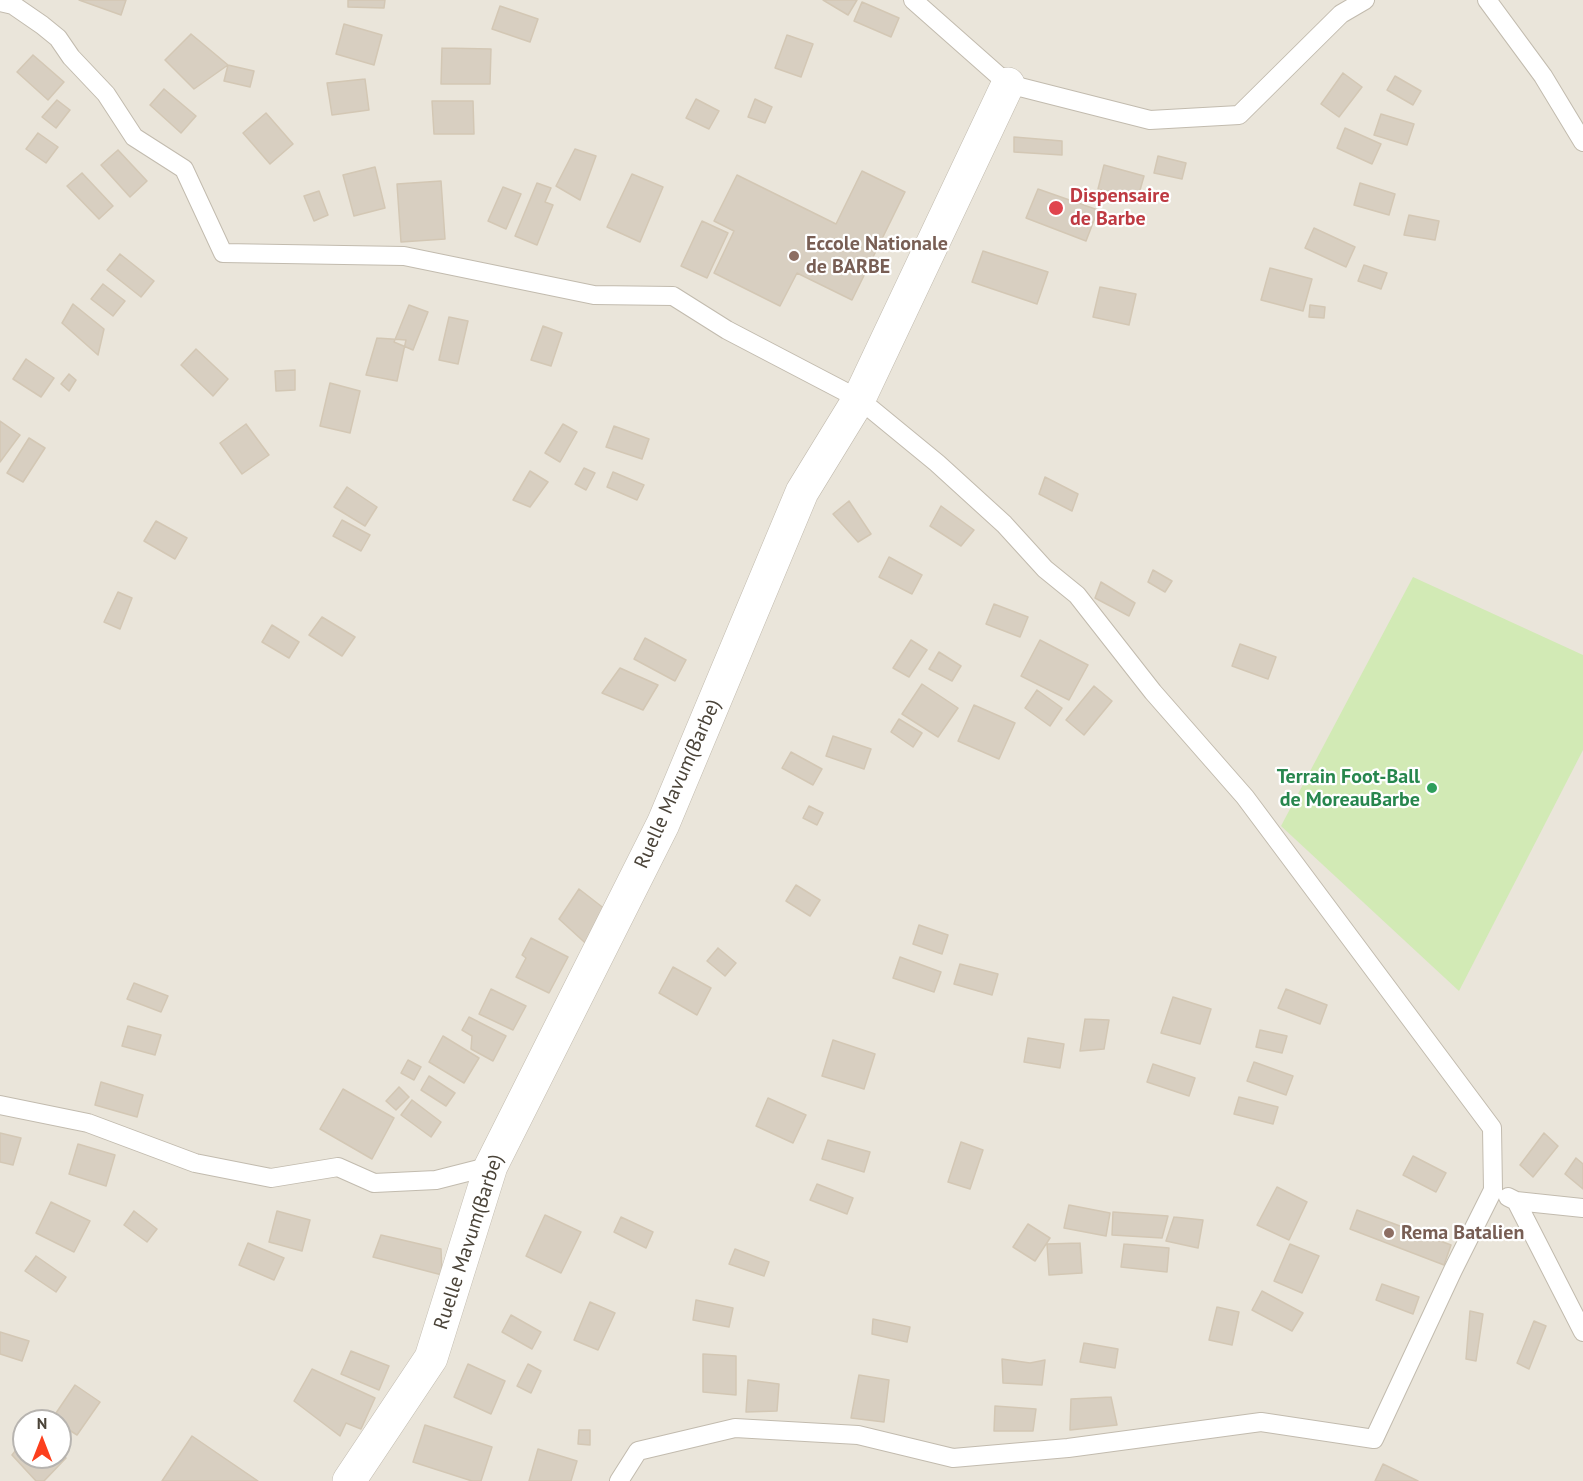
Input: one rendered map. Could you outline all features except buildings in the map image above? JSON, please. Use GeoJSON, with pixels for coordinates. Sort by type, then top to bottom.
{"type":"FeatureCollection","features":[{"type":"Feature","properties":{"kind":"street","name":"Ruelle Mavum(Barbe)"},"geometry":{"type":"LineString","coordinates":[[349,1481],[431,1358],[491,1166],[663,824],[802,492],[859,399],[1008,84]]}},
{"type":"Feature","properties":{"kind":"lane"},"geometry":{"type":"LineString","coordinates":[[913,0],[1008,84],[1150,120],[1239,116],[1341,14],[1365,0]]}},
{"type":"Feature","properties":{"kind":"lane"},"geometry":{"type":"LineString","coordinates":[[1487,0],[1543,76],[1583,142]]}},
{"type":"Feature","properties":{"kind":"lane"},"geometry":{"type":"LineString","coordinates":[[0,2],[13,5],[58,38],[71,57],[106,94],[134,137],[184,169],[223,253],[404,256],[594,295],[672,296],[727,330],[859,399],[937,463],[1004,524],[1045,569],[1077,595],[1153,692],[1245,797],[1492,1128],[1493,1190],[1374,1439],[1261,1422],[1068,1448],[953,1458],[858,1435],[735,1428],[638,1451],[619,1481]]}},
{"type":"Feature","properties":{"kind":"lane"},"geometry":{"type":"LineString","coordinates":[[0,1105],[88,1123],[195,1162],[271,1178],[338,1167],[374,1183],[436,1180],[491,1166]]}},
{"type":"Feature","properties":{"kind":"lane"},"geometry":{"type":"LineString","coordinates":[[1493,1190],[1516,1201],[1583,1208]]}},
{"type":"Feature","properties":{"kind":"lane"},"geometry":{"type":"LineString","coordinates":[[1516,1201],[1583,1332]]}},
{"type":"Feature","properties":{"kind":"shaded area"},"geometry":{"type":"Polygon","coordinates":[[[0,0],[1583,0],[1583,1481],[0,1481],[0,0]]]}},
{"type":"Feature","properties":{"kind":"green space","name":"Terrain Foot-Ball de MoreauBarbe"},"geometry":{"type":"Polygon","coordinates":[[[1413,577],[1583,655],[1583,750],[1459,991],[1281,826],[1413,577]]]}},
{"type":"Feature","properties":{"kind":"place","name":"Dispensaire de Barbe"},"geometry":{"type":"Point","coordinates":[1056,208]}},
{"type":"Feature","properties":{"kind":"place","name":"Eccole Nationale de BARBE"},"geometry":{"type":"Point","coordinates":[794,256]}},
{"type":"Feature","properties":{"kind":"place","name":"Terrain Foot-Ball de MoreauBarbe"},"geometry":{"type":"Point","coordinates":[1432,788]}},
{"type":"Feature","properties":{"kind":"place","name":"Rema Batalien"},"geometry":{"type":"Point","coordinates":[1389,1233]}}]}
